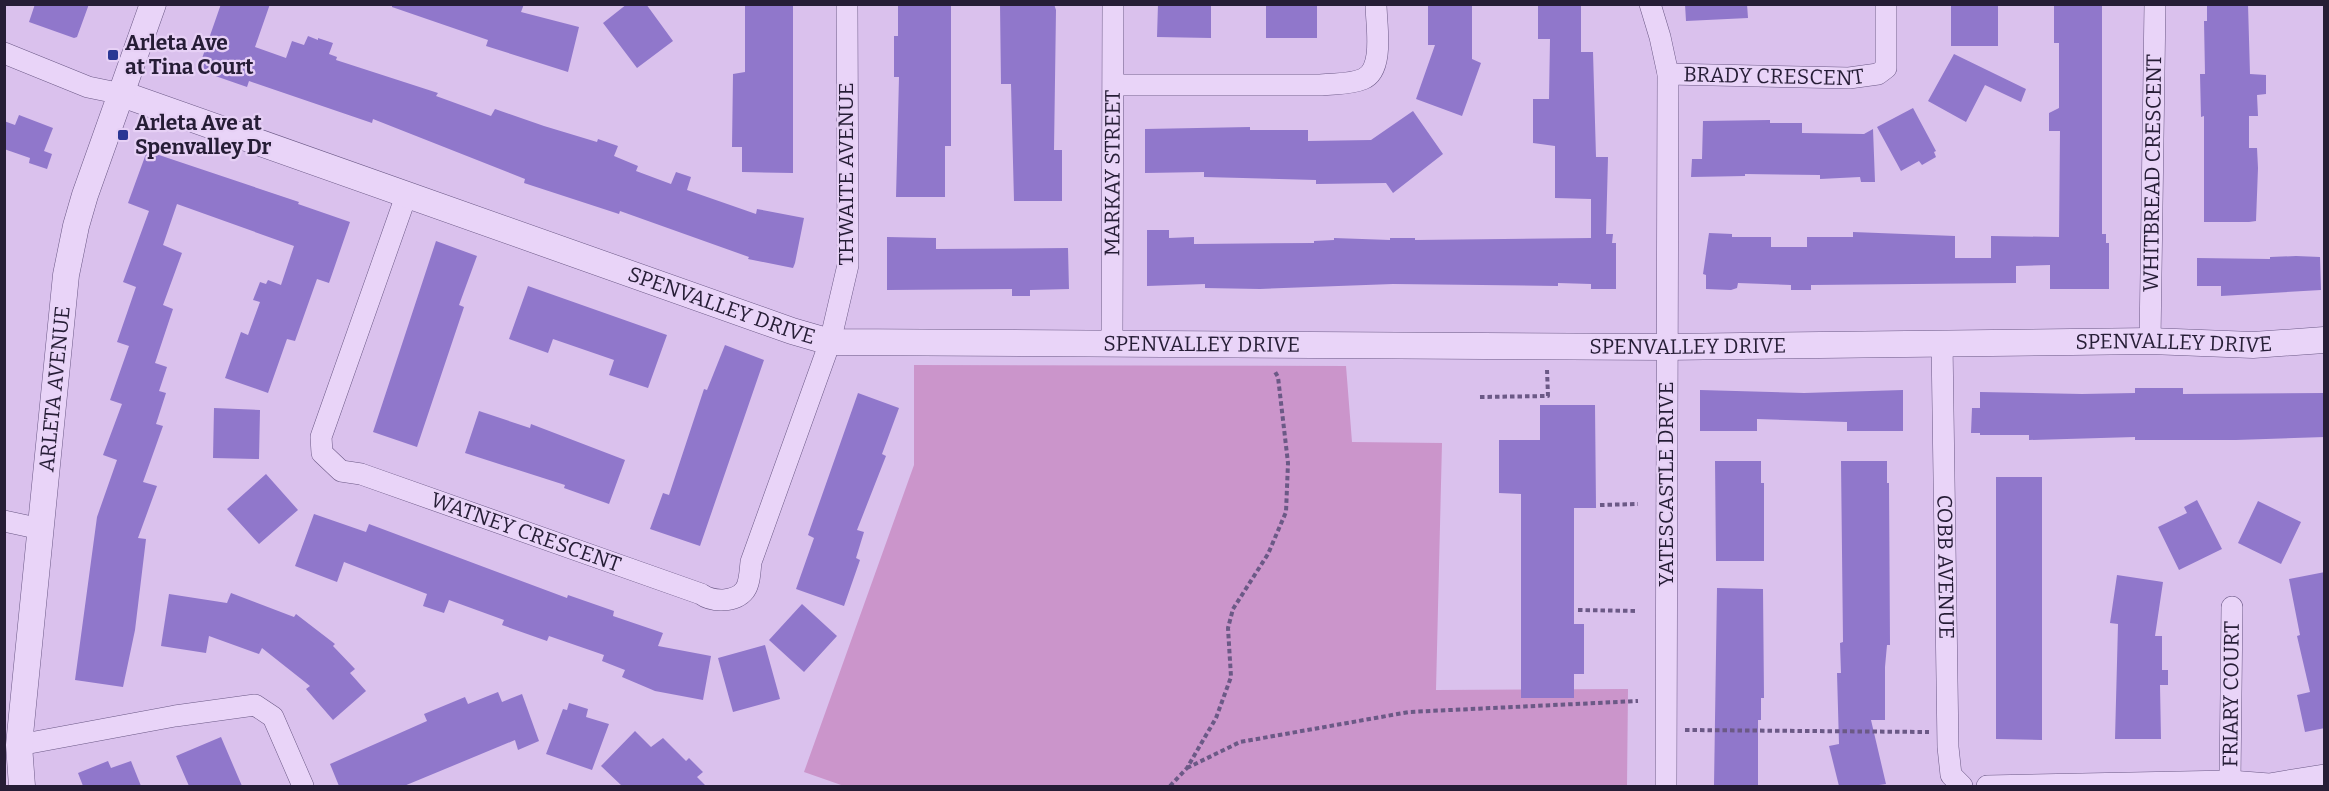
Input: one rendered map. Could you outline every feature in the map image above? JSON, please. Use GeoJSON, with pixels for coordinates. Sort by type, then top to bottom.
{"type":"FeatureCollection","features":[{"type":"Feature","properties":{"kind":"street","name":"ARLETA AVENUE"},"geometry":{"type":"LineString","coordinates":[[22,786],[20,745],[66,275],[76,226],[153,4]]}},
{"type":"Feature","properties":{"kind":"street","name":"THWAITE AVENUE"},"geometry":{"type":"LineString","coordinates":[[830,342],[848,265],[847,4]]}},
{"type":"Feature","properties":{"kind":"street","name":"MARKAY STREET"},"geometry":{"type":"LineString","coordinates":[[1112,343],[1113,4]]}},
{"type":"Feature","properties":{"kind":"street"},"geometry":{"type":"LineString","coordinates":[[1114,85],[1321,85],[1346,84],[1366,78],[1378,60],[1376,4]]}},
{"type":"Feature","properties":{"kind":"street","name":"YATESCASTLE DRIVE"},"geometry":{"type":"LineString","coordinates":[[1650,4],[1668,74],[1666,786]]}},
{"type":"Feature","properties":{"kind":"street","name":"BRADY CRESCENT"},"geometry":{"type":"LineString","coordinates":[[1668,74],[1849,78],[1878,74],[1886,68],[1886,4]]}},
{"type":"Feature","properties":{"kind":"street","name":"WHITBREAD CRESCENT"},"geometry":{"type":"LineString","coordinates":[[2150,341],[2155,4]]}},
{"type":"Feature","properties":{"kind":"street"},"geometry":{"type":"LineString","coordinates":[[4,53],[88,87],[122,94]]}},
{"type":"Feature","properties":{"kind":"street","name":"SPENVALLEY DRIVE"},"geometry":{"type":"LineString","coordinates":[[122,94],[792,331],[830,342],[1666,347],[2150,341],[2253,345],[2325,340]]}},
{"type":"Feature","properties":{"kind":"street","name":"WATNEY CRESCENT"},"geometry":{"type":"LineString","coordinates":[[407,193],[321,437],[322,453],[341,471],[361,474],[700,594],[708,599],[726,599],[745,590],[751,562],[830,342]]}},
{"type":"Feature","properties":{"kind":"street","name":"COBB AVENUE"},"geometry":{"type":"LineString","coordinates":[[1942,342],[1948,732],[1951,775],[1962,786]]}},
{"type":"Feature","properties":{"kind":"street"},"geometry":{"type":"LineString","coordinates":[[4,521],[41,529]]}},
{"type":"Feature","properties":{"kind":"street","name":"FRIARY COURT"},"geometry":{"type":"LineString","coordinates":[[2230,781],[2232,607]]}},
{"type":"Feature","properties":{"kind":"street"},"geometry":{"type":"LineString","coordinates":[[20,745],[175,716],[255,705],[273,717],[303,786]]}},
{"type":"Feature","properties":{"kind":"street"},"geometry":{"type":"LineString","coordinates":[[1987,786],[2230,781],[2269,784],[2325,775]]}},
{"type":"Feature","properties":{"kind":"path"},"geometry":{"type":"LineString","coordinates":[[1170,786],[1187,768],[1216,718],[1231,677],[1227,628],[1233,609],[1268,554],[1286,512],[1288,463],[1278,377],[1274,370]]}},
{"type":"Feature","properties":{"kind":"path"},"geometry":{"type":"LineString","coordinates":[[1480,397],[1548,396],[1547,370]]}},
{"type":"Feature","properties":{"kind":"path"},"geometry":{"type":"LineString","coordinates":[[1600,505],[1638,504]]}},
{"type":"Feature","properties":{"kind":"path"},"geometry":{"type":"LineString","coordinates":[[1578,610],[1638,610]]}},
{"type":"Feature","properties":{"kind":"path"},"geometry":{"type":"LineString","coordinates":[[1187,768],[1240,742],[1409,712],[1638,701]]}},
{"type":"Feature","properties":{"kind":"path"},"geometry":{"type":"LineString","coordinates":[[1680,730],[1948,732]]}},
{"type":"Feature","properties":{"kind":"shaded area"},"geometry":{"type":"Polygon","coordinates":[[[914,365],[1346,366],[1352,442],[1442,443],[1436,690],[1628,689],[1627,786],[844,786],[804,772],[914,465],[914,365]]]}},
{"type":"Feature","properties":{"kind":"building"},"geometry":{"type":"Polygon","coordinates":[[[35,4],[89,4],[77,37],[74,38],[29,22],[35,4]]]}},
{"type":"Feature","properties":{"kind":"building"},"geometry":{"type":"Polygon","coordinates":[[[221,4],[270,4],[255,47],[286,58],[292,41],[304,45],[308,36],[318,40],[318,38],[333,43],[329,54],[337,57],[336,60],[438,93],[436,96],[491,116],[495,109],[597,142],[598,139],[618,146],[614,156],[638,166],[636,171],[671,184],[676,172],[691,177],[687,190],[756,214],[757,209],[804,218],[793,268],[748,259],[749,257],[620,211],[619,214],[524,183],[525,179],[373,119],[372,123],[249,81],[247,87],[198,70],[221,4]]]}},
{"type":"Feature","properties":{"kind":"building"},"geometry":{"type":"Polygon","coordinates":[[[392,4],[524,4],[521,12],[579,27],[568,72],[486,46],[488,40],[392,7],[392,4]]]}},
{"type":"Feature","properties":{"kind":"building"},"geometry":{"type":"Polygon","coordinates":[[[627,4],[646,4],[673,41],[637,68],[603,23],[627,4]]]}},
{"type":"Feature","properties":{"kind":"building"},"geometry":{"type":"Polygon","coordinates":[[[745,4],[793,4],[793,173],[742,172],[742,147],[732,147],[733,74],[745,72],[745,4]]]}},
{"type":"Feature","properties":{"kind":"building"},"geometry":{"type":"Polygon","coordinates":[[[898,4],[951,4],[951,146],[945,146],[945,197],[896,197],[899,77],[894,77],[894,36],[898,36],[898,4]]]}},
{"type":"Feature","properties":{"kind":"building"},"geometry":{"type":"Polygon","coordinates":[[[1000,4],[1054,4],[1056,10],[1054,150],[1062,150],[1062,201],[1014,201],[1011,84],[1001,84],[1000,4]]]}},
{"type":"Feature","properties":{"kind":"building"},"geometry":{"type":"Polygon","coordinates":[[[1158,4],[1211,4],[1211,38],[1157,37],[1158,4]]]}},
{"type":"Feature","properties":{"kind":"building"},"geometry":{"type":"Polygon","coordinates":[[[1266,4],[1317,4],[1317,38],[1266,38],[1266,4]]]}},
{"type":"Feature","properties":{"kind":"building"},"geometry":{"type":"Polygon","coordinates":[[[1428,4],[1472,4],[1472,59],[1481,63],[1462,116],[1416,99],[1435,45],[1428,45],[1428,4]]]}},
{"type":"Feature","properties":{"kind":"building"},"geometry":{"type":"Polygon","coordinates":[[[1538,4],[1581,4],[1581,52],[1593,52],[1596,157],[1608,157],[1606,234],[1613,234],[1612,243],[1616,243],[1616,289],[1591,289],[1591,284],[1558,283],[1558,286],[1393,284],[1260,289],[1205,288],[1205,284],[1147,286],[1147,230],[1169,230],[1169,238],[1194,237],[1194,244],[1314,243],[1314,241],[1334,240],[1334,238],[1390,240],[1390,238],[1415,238],[1415,240],[1591,238],[1591,199],[1555,198],[1555,146],[1533,143],[1533,99],[1549,99],[1550,39],[1538,39],[1538,4]]]}},
{"type":"Feature","properties":{"kind":"building"},"geometry":{"type":"Polygon","coordinates":[[[1685,4],[1747,4],[1748,18],[1686,21],[1685,4]]]}},
{"type":"Feature","properties":{"kind":"building"},"geometry":{"type":"Polygon","coordinates":[[[1951,4],[1998,4],[1998,46],[1951,46],[1951,4]]]}},
{"type":"Feature","properties":{"kind":"building"},"geometry":{"type":"Polygon","coordinates":[[[2054,4],[2102,4],[2102,234],[2106,234],[2106,243],[2109,243],[2109,289],[2050,289],[2050,265],[2016,266],[2016,283],[1811,285],[1811,290],[1791,290],[1791,285],[1738,283],[1737,288],[1731,290],[1706,289],[1706,275],[1703,274],[1709,233],[1732,234],[1732,237],[1771,237],[1771,247],[1807,247],[1807,237],[1853,237],[1853,232],[1955,236],[1955,258],[1991,258],[1991,236],[2059,237],[2060,131],[2049,131],[2049,113],[2059,108],[2059,43],[2054,43],[2054,4]]]}},
{"type":"Feature","properties":{"kind":"building"},"geometry":{"type":"Polygon","coordinates":[[[2207,4],[2248,4],[2250,74],[2266,75],[2266,94],[2257,95],[2258,116],[2249,116],[2249,148],[2257,148],[2256,221],[2204,222],[2204,116],[2201,117],[2200,74],[2205,74],[2204,21],[2207,21],[2207,4]]]}},
{"type":"Feature","properties":{"kind":"building"},"geometry":{"type":"Polygon","coordinates":[[[1954,54],[2026,89],[2021,102],[1985,85],[1966,122],[1928,101],[1954,54]]]}},
{"type":"Feature","properties":{"kind":"building"},"geometry":{"type":"Polygon","coordinates":[[[1913,108],[1936,151],[1934,152],[1936,157],[1922,165],[1919,161],[1901,171],[1877,127],[1913,108]]]}},
{"type":"Feature","properties":{"kind":"building"},"geometry":{"type":"Polygon","coordinates":[[[1413,111],[1443,154],[1393,193],[1386,183],[1316,184],[1316,180],[1204,177],[1204,172],[1145,173],[1145,129],[1250,127],[1250,130],[1308,130],[1308,141],[1371,140],[1413,111]]]}},
{"type":"Feature","properties":{"kind":"building"},"geometry":{"type":"Polygon","coordinates":[[[19,115],[53,128],[44,151],[52,154],[47,169],[29,163],[30,158],[4,149],[4,121],[15,125],[19,115]]]}},
{"type":"Feature","properties":{"kind":"building"},"geometry":{"type":"Polygon","coordinates":[[[1770,120],[1770,123],[1802,123],[1802,133],[1864,134],[1873,129],[1875,182],[1861,182],[1860,177],[1820,179],[1820,175],[1745,174],[1745,176],[1691,177],[1692,159],[1702,159],[1703,121],[1770,120]]]}},
{"type":"Feature","properties":{"kind":"building"},"geometry":{"type":"Polygon","coordinates":[[[147,151],[299,202],[298,204],[350,222],[329,283],[317,279],[295,341],[287,339],[268,393],[225,378],[241,332],[248,335],[260,302],[253,300],[260,282],[266,284],[268,280],[281,285],[294,246],[177,204],[163,245],[182,253],[163,305],[173,309],[155,363],[167,367],[159,391],[166,393],[156,424],[163,426],[143,482],[157,486],[138,538],[146,539],[135,630],[123,687],[75,680],[97,517],[117,460],[103,455],[122,404],[110,400],[129,346],[117,342],[136,287],[123,282],[149,211],[128,203],[147,151]]]}},
{"type":"Feature","properties":{"kind":"building"},"geometry":{"type":"Polygon","coordinates":[[[887,237],[936,238],[936,249],[1068,248],[1069,289],[1030,290],[1030,296],[1012,296],[1012,289],[887,290],[887,237]]]}},
{"type":"Feature","properties":{"kind":"building"},"geometry":{"type":"Polygon","coordinates":[[[436,241],[477,256],[459,305],[464,307],[417,447],[373,432],[436,241]]]}},
{"type":"Feature","properties":{"kind":"building"},"geometry":{"type":"Polygon","coordinates":[[[2270,257],[2320,257],[2321,290],[2221,296],[2221,286],[2197,286],[2197,258],[2270,259],[2270,257]]]}},
{"type":"Feature","properties":{"kind":"building"},"geometry":{"type":"Polygon","coordinates":[[[528,286],[667,335],[648,388],[609,375],[614,360],[553,339],[548,353],[509,339],[528,286]]]}},
{"type":"Feature","properties":{"kind":"building"},"geometry":{"type":"Polygon","coordinates":[[[725,345],[764,360],[700,546],[650,529],[663,493],[669,495],[704,389],[707,390],[725,345]]]}},
{"type":"Feature","properties":{"kind":"building"},"geometry":{"type":"Polygon","coordinates":[[[2135,388],[2183,388],[2183,394],[2325,393],[2325,437],[2236,440],[2135,440],[2135,437],[2029,440],[2029,435],[1971,433],[1972,408],[1980,408],[1980,392],[2135,393],[2135,388]]]}},
{"type":"Feature","properties":{"kind":"building"},"geometry":{"type":"Polygon","coordinates":[[[1700,390],[1804,393],[1903,390],[1903,431],[1847,431],[1847,422],[1757,419],[1757,431],[1700,431],[1700,390]]]}},
{"type":"Feature","properties":{"kind":"building"},"geometry":{"type":"Polygon","coordinates":[[[858,393],[899,408],[882,454],[886,456],[857,530],[864,532],[856,558],[860,560],[844,606],[796,589],[814,538],[808,535],[858,393]]]}},
{"type":"Feature","properties":{"kind":"building"},"geometry":{"type":"Polygon","coordinates":[[[1540,405],[1595,405],[1596,508],[1574,508],[1574,624],[1584,624],[1584,674],[1574,674],[1574,698],[1521,698],[1521,494],[1499,493],[1499,440],[1540,440],[1540,405]]]}},
{"type":"Feature","properties":{"kind":"building"},"geometry":{"type":"Polygon","coordinates":[[[214,408],[260,410],[259,459],[213,458],[214,408]]]}},
{"type":"Feature","properties":{"kind":"building"},"geometry":{"type":"Polygon","coordinates":[[[479,411],[530,428],[531,424],[625,460],[609,504],[564,488],[565,485],[465,453],[479,411]]]}},
{"type":"Feature","properties":{"kind":"building"},"geometry":{"type":"Polygon","coordinates":[[[1715,461],[1761,461],[1761,483],[1764,483],[1764,561],[1716,561],[1715,461]]]}},
{"type":"Feature","properties":{"kind":"building"},"geometry":{"type":"Polygon","coordinates":[[[1841,461],[1887,461],[1890,645],[1887,645],[1885,667],[1885,720],[1871,720],[1886,784],[1872,786],[1839,786],[1829,746],[1839,744],[1837,673],[1841,673],[1840,643],[1843,642],[1841,461]]]}},
{"type":"Feature","properties":{"kind":"building"},"geometry":{"type":"Polygon","coordinates":[[[266,474],[298,510],[259,544],[227,509],[266,474]]]}},
{"type":"Feature","properties":{"kind":"building"},"geometry":{"type":"Polygon","coordinates":[[[1996,477],[2042,477],[2042,740],[1996,739],[1996,477]]]}},
{"type":"Feature","properties":{"kind":"building"},"geometry":{"type":"Polygon","coordinates":[[[2197,500],[2222,549],[2179,570],[2158,527],[2187,513],[2184,507],[2197,500]]]}},
{"type":"Feature","properties":{"kind":"building"},"geometry":{"type":"Polygon","coordinates":[[[2258,501],[2301,522],[2281,564],[2238,543],[2258,501]]]}},
{"type":"Feature","properties":{"kind":"building"},"geometry":{"type":"Polygon","coordinates":[[[314,514],[366,532],[369,524],[567,598],[568,595],[614,611],[613,616],[663,633],[658,646],[711,656],[703,700],[655,691],[622,677],[625,670],[602,661],[604,655],[549,636],[547,641],[502,625],[504,620],[449,600],[444,613],[423,606],[427,594],[344,562],[337,582],[295,566],[314,514]]]}},
{"type":"Feature","properties":{"kind":"building"},"geometry":{"type":"Polygon","coordinates":[[[2325,572],[2325,728],[2305,732],[2297,695],[2310,692],[2297,636],[2300,635],[2289,579],[2325,572]]]}},
{"type":"Feature","properties":{"kind":"building"},"geometry":{"type":"Polygon","coordinates":[[[2117,575],[2163,582],[2155,636],[2162,636],[2162,670],[2168,670],[2168,685],[2160,685],[2161,739],[2115,739],[2118,624],[2110,623],[2117,575]]]}},
{"type":"Feature","properties":{"kind":"building"},"geometry":{"type":"Polygon","coordinates":[[[1717,588],[1763,589],[1764,698],[1761,698],[1761,720],[1758,720],[1758,786],[1714,786],[1717,588]]]}},
{"type":"Feature","properties":{"kind":"building"},"geometry":{"type":"Polygon","coordinates":[[[231,593],[294,617],[296,614],[335,644],[333,646],[355,669],[350,673],[366,691],[333,720],[306,689],[310,686],[262,648],[259,654],[209,636],[206,653],[161,646],[169,594],[227,603],[231,593]]]}},
{"type":"Feature","properties":{"kind":"building"},"geometry":{"type":"Polygon","coordinates":[[[802,604],[837,636],[804,672],[769,640],[802,604]]]}},
{"type":"Feature","properties":{"kind":"building"},"geometry":{"type":"Polygon","coordinates":[[[765,645],[780,699],[733,712],[718,658],[765,645]]]}},
{"type":"Feature","properties":{"kind":"building"},"geometry":{"type":"Polygon","coordinates":[[[498,692],[502,702],[522,694],[539,741],[518,750],[515,740],[404,786],[339,786],[330,764],[427,721],[424,714],[465,697],[468,704],[498,692]]]}},
{"type":"Feature","properties":{"kind":"building"},"geometry":{"type":"Polygon","coordinates":[[[569,703],[588,709],[586,717],[609,724],[592,770],[546,754],[563,709],[567,710],[569,703]]]}},
{"type":"Feature","properties":{"kind":"building"},"geometry":{"type":"Polygon","coordinates":[[[635,731],[651,747],[663,738],[686,761],[689,758],[703,772],[697,777],[706,786],[622,786],[601,766],[635,731]]]}},
{"type":"Feature","properties":{"kind":"building"},"geometry":{"type":"Polygon","coordinates":[[[221,737],[242,786],[189,786],[176,756],[221,737]]]}},
{"type":"Feature","properties":{"kind":"building"},"geometry":{"type":"Polygon","coordinates":[[[108,761],[111,768],[131,761],[141,786],[83,786],[78,773],[108,761]]]}},
{"type":"Feature","properties":{"kind":"place","name":"Arleta Ave at Tina Court"},"geometry":{"type":"Point","coordinates":[113,55]}},
{"type":"Feature","properties":{"kind":"place","name":"Arleta Ave at Spenvalley Dr"},"geometry":{"type":"Point","coordinates":[123,135]}}]}
